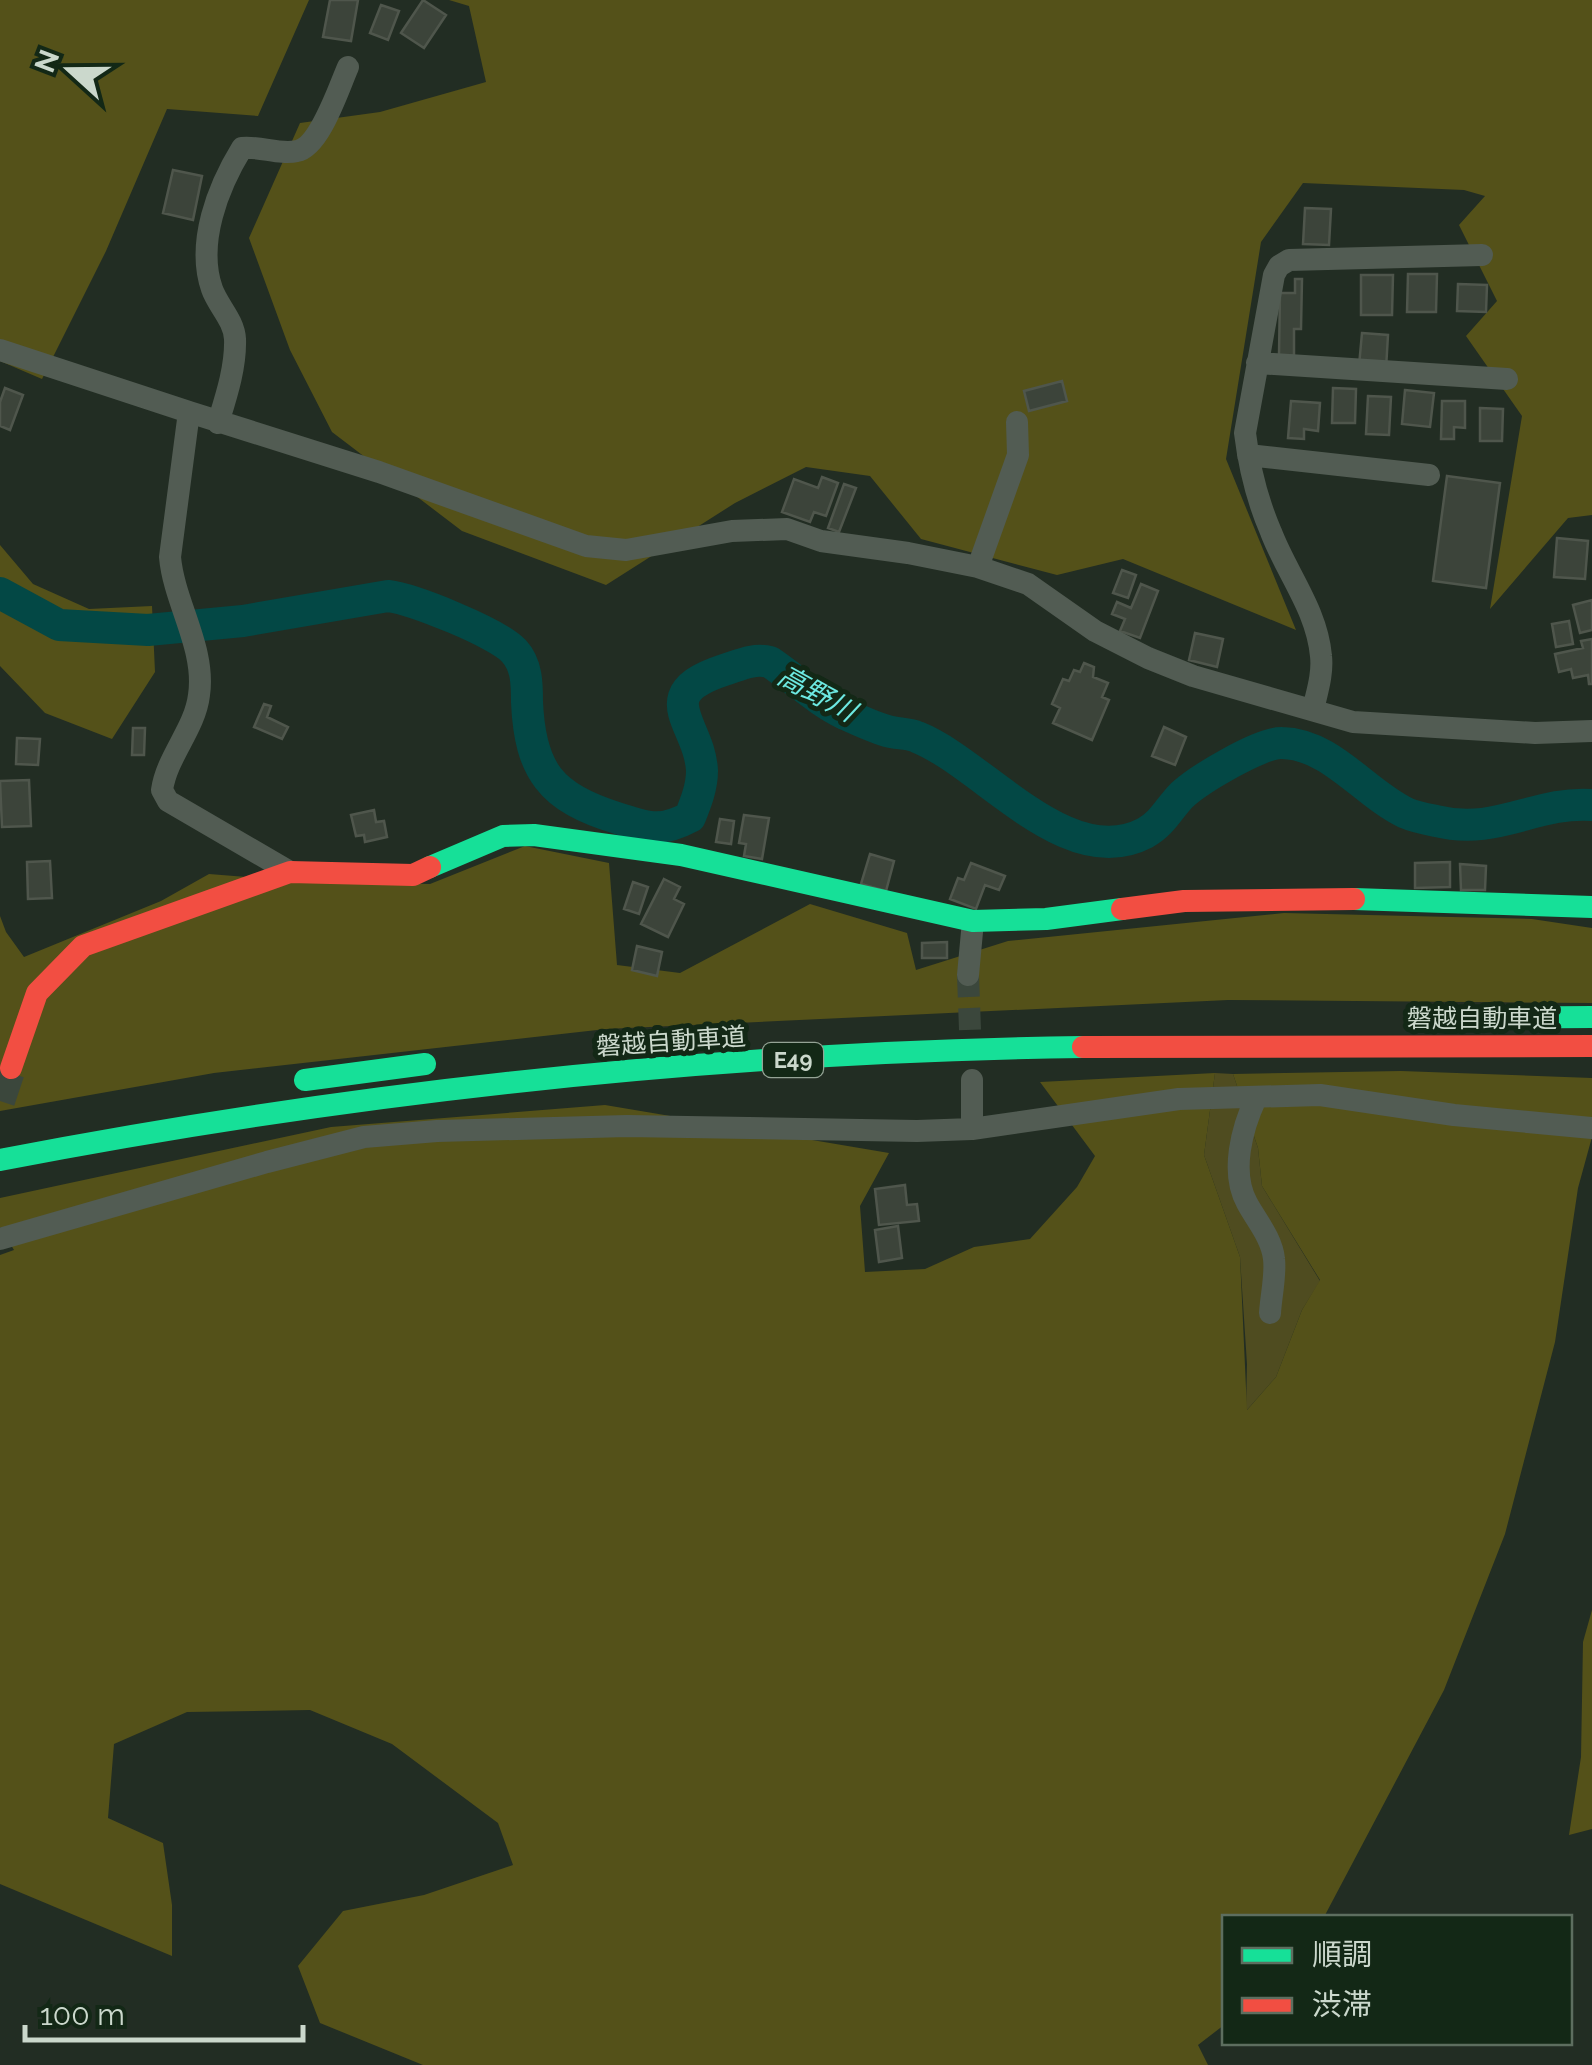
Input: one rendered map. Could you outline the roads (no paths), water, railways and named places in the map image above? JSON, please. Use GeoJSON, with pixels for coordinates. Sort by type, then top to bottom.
{"type":"FeatureCollection","features":[{"type":"Feature","properties":{"kind":"main road"},"geometry":{"type":"LineString","coordinates":[[11,1068],[37,993],[84,946],[290,872],[414,876],[502,836],[534,835],[681,855],[974,921],[1046,919],[1184,901],[1340,899],[1592,908]]}},
{"type":"Feature","properties":{"kind":"main road","name":"磐越自動車道"},"geometry":{"type":"LineString","coordinates":[[1420,1018],[1592,1017]]}},
{"type":"Feature","properties":{"kind":"main road","name":"磐越自動車道"},"geometry":{"type":"LineString","coordinates":[[0,1160],[94,1140],[366,1098],[746,1062],[994,1049],[1592,1046]]}},
{"type":"Feature","properties":{"kind":"main road"},"geometry":{"type":"LineString","coordinates":[[289,1082],[440,1063]]}},
{"type":"Feature","properties":{"kind":"street"},"geometry":{"type":"LineString","coordinates":[[218,423],[229,390],[235,338],[212,290],[207,237],[230,169],[242,148],[295,152],[308,148],[348,67]]}},
{"type":"Feature","properties":{"kind":"street"},"geometry":{"type":"LineString","coordinates":[[1313,710],[1322,670],[1321,651],[1302,593],[1271,533],[1244,434],[1274,275],[1289,260],[1482,255]]}},
{"type":"Feature","properties":{"kind":"street"},"geometry":{"type":"LineString","coordinates":[[0,350],[380,472],[586,546],[626,550],[732,531],[787,529],[821,541],[978,566],[1028,584],[1095,631],[1148,658],[1193,676],[1354,722],[1535,733],[1592,731]]}},
{"type":"Feature","properties":{"kind":"street"},"geometry":{"type":"LineString","coordinates":[[1257,364],[1507,379]]}},
{"type":"Feature","properties":{"kind":"street"},"geometry":{"type":"LineString","coordinates":[[189,412],[170,557],[172,577],[200,671],[200,696],[164,774],[162,790],[168,800],[290,872]]}},
{"type":"Feature","properties":{"kind":"street"},"geometry":{"type":"LineString","coordinates":[[978,566],[1018,456],[1017,422]]}},
{"type":"Feature","properties":{"kind":"street"},"geometry":{"type":"LineString","coordinates":[[1248,455],[1429,476]]}},
{"type":"Feature","properties":{"kind":"street"},"geometry":{"type":"LineString","coordinates":[[968,974],[974,921]]}},
{"type":"Feature","properties":{"kind":"street"},"geometry":{"type":"LineString","coordinates":[[972,1080],[972,1129]]}},
{"type":"Feature","properties":{"kind":"street"},"geometry":{"type":"LineString","coordinates":[[0,1238],[364,1137],[436,1131],[627,1126],[972,1129],[1179,1098],[1320,1094],[1454,1115],[1592,1128]]}},
{"type":"Feature","properties":{"kind":"street"},"geometry":{"type":"LineString","coordinates":[[1256,1098],[1246,1120],[1238,1168],[1244,1198],[1267,1236],[1274,1258],[1270,1313]]}},
{"type":"Feature","properties":{"kind":"waterway","name":"高野川"},"geometry":{"type":"LineString","coordinates":[[0,593],[59,625],[148,630],[243,621],[388,596],[435,610],[491,635],[518,656],[525,675],[533,746],[539,764],[560,791],[594,810],[646,826],[662,827],[690,817],[698,794],[702,771],[684,712],[683,700],[688,690],[724,670],[758,661],[770,662],[845,714],[882,729],[917,737],[943,750],[1026,810],[1086,839],[1116,842],[1145,833],[1201,780],[1245,755],[1282,743],[1300,745],[1332,760],[1391,804],[1432,820],[1478,824],[1552,808],[1592,805]]}},
{"type":"Feature","properties":{"kind":"tunnel"},"geometry":{"type":"LineString","coordinates":[[968,975],[971,1057]]}},
{"type":"Feature","properties":{"kind":"tunnel"},"geometry":{"type":"LineString","coordinates":[[0,1101],[11,1068]]}}]}
